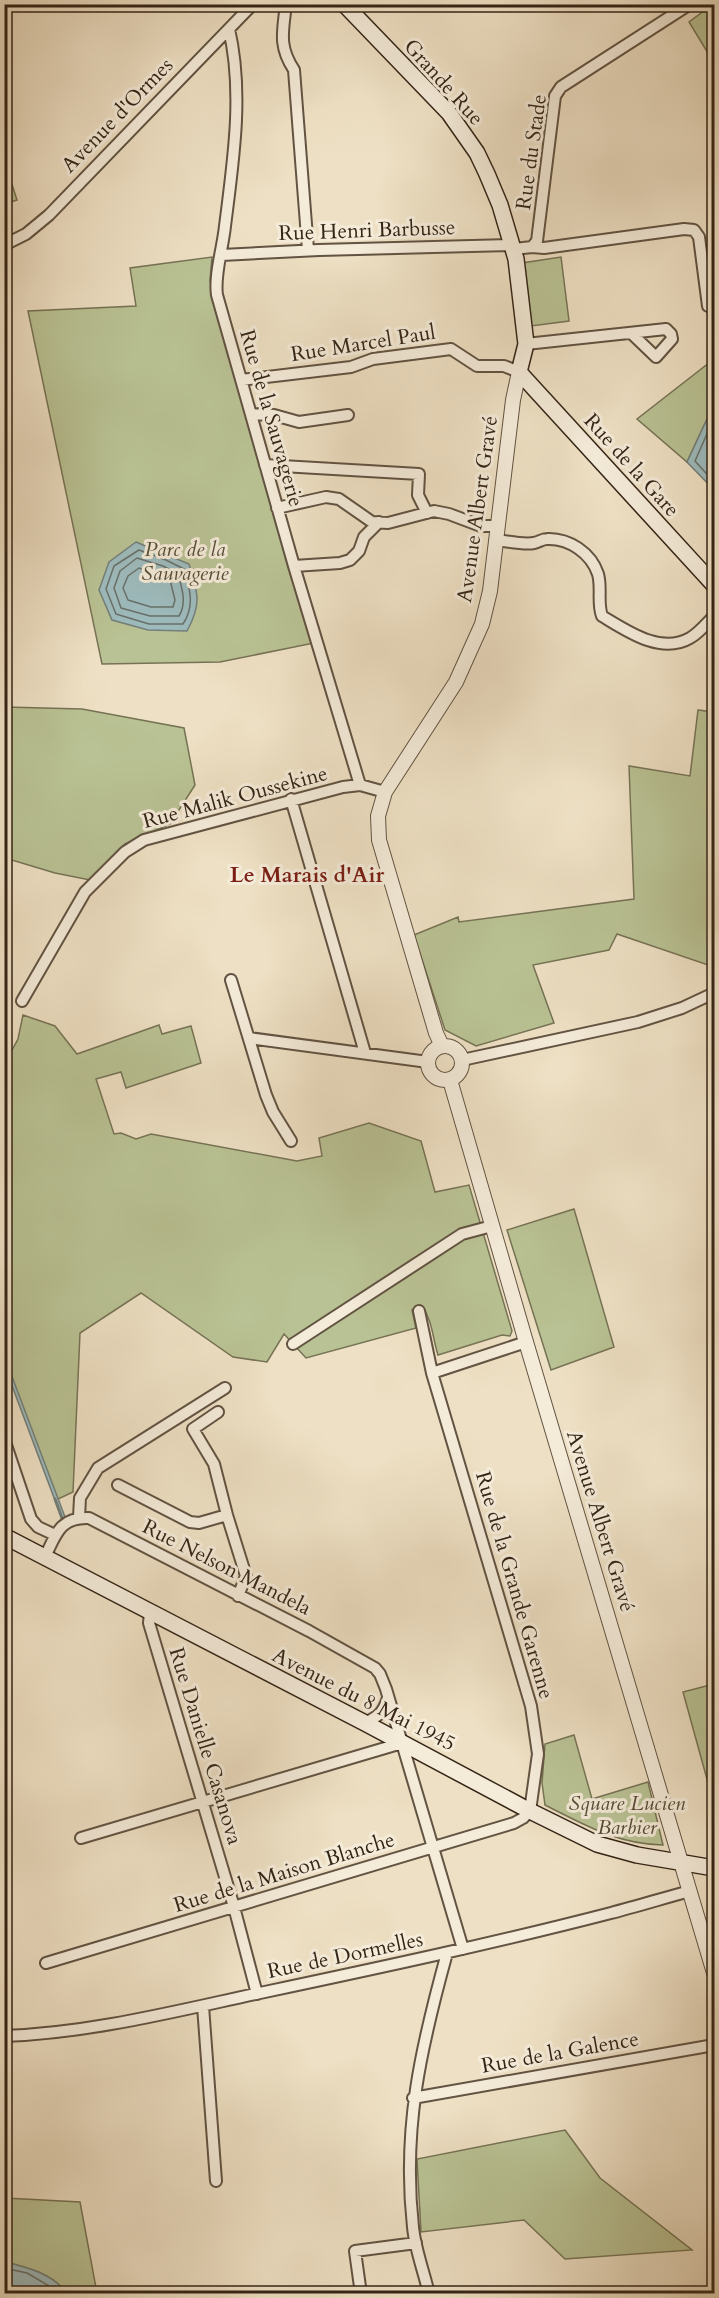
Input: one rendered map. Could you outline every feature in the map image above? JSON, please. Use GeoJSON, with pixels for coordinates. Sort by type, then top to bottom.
{"type":"FeatureCollection","features":[{"type":"Feature","properties":{"kind":"main road","name":"Grande Rue"},"geometry":{"type":"LineString","coordinates":[[344,4],[449,113],[467,138],[487,174],[513,247],[526,327],[526,344],[519,372]]}},
{"type":"Feature","properties":{"kind":"main road","name":"Rue de la Gare"},"geometry":{"type":"LineString","coordinates":[[519,372],[714,585]]}},
{"type":"Feature","properties":{"kind":"main road","name":"Avenue du 8 Mai 1945"},"geometry":{"type":"LineString","coordinates":[[4,1536],[597,1844],[637,1855],[714,1868]]}},
{"type":"Feature","properties":{"kind":"street","name":"Avenue d'Ormes"},"geometry":{"type":"LineString","coordinates":[[4,245],[26,234],[49,215],[253,4]]}},
{"type":"Feature","properties":{"kind":"street"},"geometry":{"type":"LineString","coordinates":[[286,4],[282,40],[287,60],[294,70],[308,250]]}},
{"type":"Feature","properties":{"kind":"street","name":"Rue du Stade"},"geometry":{"type":"LineString","coordinates":[[532,247],[539,234],[555,96],[561,87],[690,4]]}},
{"type":"Feature","properties":{"kind":"street","name":"Rue de la Sauvagerie"},"geometry":{"type":"LineString","coordinates":[[230,29],[235,55],[235,153],[222,255],[215,285],[294,566],[360,785]]}},
{"type":"Feature","properties":{"kind":"street"},"geometry":{"type":"LineString","coordinates":[[513,247],[544,248],[684,229],[694,230],[699,237],[708,306]]}},
{"type":"Feature","properties":{"kind":"street","name":"Rue Henri Barbusse"},"geometry":{"type":"LineString","coordinates":[[222,255],[308,250],[513,247]]}},
{"type":"Feature","properties":{"kind":"street"},"geometry":{"type":"LineString","coordinates":[[526,344],[631,333]]}},
{"type":"Feature","properties":{"kind":"street","name":"Rue Marcel Paul"},"geometry":{"type":"LineString","coordinates":[[241,380],[351,367],[373,359],[451,349],[477,366],[504,366],[519,372]]}},
{"type":"Feature","properties":{"kind":"street","name":"Avenue Albert Gravé"},"geometry":{"type":"LineString","coordinates":[[442,1046],[436,1033],[379,840],[378,816],[385,792],[456,682],[474,645],[490,591],[513,400],[519,372]]}},
{"type":"Feature","properties":{"kind":"street"},"geometry":{"type":"LineString","coordinates":[[251,414],[274,415],[299,422],[348,415]]}},
{"type":"Feature","properties":{"kind":"street"},"geometry":{"type":"LineString","coordinates":[[265,465],[419,474],[418,495],[427,513]]}},
{"type":"Feature","properties":{"kind":"street"},"geometry":{"type":"LineString","coordinates":[[278,508],[326,496],[339,499],[372,522],[388,523],[434,512],[449,514],[497,533],[533,543],[544,538],[568,542],[591,560],[598,573],[602,616],[638,636],[658,643],[680,643],[691,638],[714,616]]}},
{"type":"Feature","properties":{"kind":"street"},"geometry":{"type":"LineString","coordinates":[[294,566],[340,563],[350,560],[358,551],[364,537],[379,522]]}},
{"type":"Feature","properties":{"kind":"street"},"geometry":{"type":"LineString","coordinates":[[360,785],[385,792]]}},
{"type":"Feature","properties":{"kind":"street","name":"Rue Malik Oussekine"},"geometry":{"type":"LineString","coordinates":[[22,1001],[85,892],[125,852],[144,840],[291,800],[360,785]]}},
{"type":"Feature","properties":{"kind":"street"},"geometry":{"type":"LineString","coordinates":[[291,800],[365,1053]]}},
{"type":"Feature","properties":{"kind":"street"},"geometry":{"type":"LineString","coordinates":[[231,980],[273,1112],[291,1141]]}},
{"type":"Feature","properties":{"kind":"street"},"geometry":{"type":"LineString","coordinates":[[462,1060],[638,1022],[682,1008],[714,993]]}},
{"type":"Feature","properties":{"kind":"street"},"geometry":{"type":"LineString","coordinates":[[249,1038],[428,1062]]}},
{"type":"Feature","properties":{"kind":"street"},"geometry":{"type":"LineString","coordinates":[[442,1046],[453,1047],[462,1060],[461,1070],[450,1080],[434,1077],[428,1067],[432,1051],[442,1046]]}},
{"type":"Feature","properties":{"kind":"street","name":"Avenue Albert Gravé"},"geometry":{"type":"LineString","coordinates":[[450,1080],[714,1973]]}},
{"type":"Feature","properties":{"kind":"street"},"geometry":{"type":"LineString","coordinates":[[293,1344],[462,1234],[492,1226]]}},
{"type":"Feature","properties":{"kind":"street","name":"Rue de la Grande Garenne"},"geometry":{"type":"LineString","coordinates":[[419,1311],[432,1373],[531,1706],[538,1754],[530,1811]]}},
{"type":"Feature","properties":{"kind":"street"},"geometry":{"type":"LineString","coordinates":[[432,1373],[526,1342]]}},
{"type":"Feature","properties":{"kind":"street"},"geometry":{"type":"LineString","coordinates":[[45,1557],[63,1523],[79,1517],[80,1498],[98,1468],[225,1388]]}},
{"type":"Feature","properties":{"kind":"street"},"geometry":{"type":"LineString","coordinates":[[218,1412],[193,1429],[214,1464],[226,1515],[246,1576],[238,1596]]}},
{"type":"Feature","properties":{"kind":"street"},"geometry":{"type":"LineString","coordinates":[[4,1439],[31,1519],[38,1527],[55,1535]]}},
{"type":"Feature","properties":{"kind":"street"},"geometry":{"type":"LineString","coordinates":[[118,1485],[190,1522],[199,1523],[226,1515]]}},
{"type":"Feature","properties":{"kind":"street","name":"Rue Nelson Mandela"},"geometry":{"type":"LineString","coordinates":[[79,1517],[89,1518],[309,1631],[375,1668],[380,1674],[388,1697],[463,1949]]}},
{"type":"Feature","properties":{"kind":"street","name":"Rue Danielle Casanova"},"geometry":{"type":"LineString","coordinates":[[150,1612],[149,1623],[234,1907],[257,1994]]}},
{"type":"Feature","properties":{"kind":"street"},"geometry":{"type":"LineString","coordinates":[[365,1723],[379,1717],[384,1712],[388,1697]]}},
{"type":"Feature","properties":{"kind":"street"},"geometry":{"type":"LineString","coordinates":[[81,1838],[402,1743]]}},
{"type":"Feature","properties":{"kind":"street","name":"Rue de la Maison Blanche"},"geometry":{"type":"LineString","coordinates":[[45,1963],[514,1823],[530,1811]]}},
{"type":"Feature","properties":{"kind":"street","name":"Rue de Dormelles"},"geometry":{"type":"LineString","coordinates":[[4,2036],[42,2035],[203,2006],[447,1953],[613,1913],[690,1891]]}},
{"type":"Feature","properties":{"kind":"street"},"geometry":{"type":"LineString","coordinates":[[429,2294],[413,2229],[409,2159],[413,2098],[429,2017],[447,1953]]}},
{"type":"Feature","properties":{"kind":"street"},"geometry":{"type":"LineString","coordinates":[[203,2006],[216,2181]]}},
{"type":"Feature","properties":{"kind":"street","name":"Rue de la Galence"},"geometry":{"type":"LineString","coordinates":[[413,2098],[714,2045]]}},
{"type":"Feature","properties":{"kind":"street"},"geometry":{"type":"LineString","coordinates":[[362,2294],[355,2251],[416,2243]]}},
{"type":"Feature","properties":{"kind":"green space"},"geometry":{"type":"Polygon","coordinates":[[[714,5],[714,63],[689,22],[714,5]]]}},
{"type":"Feature","properties":{"kind":"green space"},"geometry":{"type":"Polygon","coordinates":[[[9,175],[17,200],[5,204],[5,177],[9,175]]]}},
{"type":"Feature","properties":{"kind":"green space","name":"Parc de la Sauvagerie"},"geometry":{"type":"Polygon","coordinates":[[[212,257],[210,281],[314,643],[220,662],[102,664],[28,311],[136,306],[130,268],[212,257]]]}},
{"type":"Feature","properties":{"kind":"green space"},"geometry":{"type":"Polygon","coordinates":[[[561,257],[569,321],[531,326],[522,263],[561,257]]]}},
{"type":"Feature","properties":{"kind":"green space"},"geometry":{"type":"Polygon","coordinates":[[[714,359],[714,404],[687,462],[637,419],[714,359]]]}},
{"type":"Feature","properties":{"kind":"green space"},"geometry":{"type":"Polygon","coordinates":[[[5,707],[82,709],[184,728],[195,785],[170,824],[125,844],[90,880],[55,873],[5,858],[5,707]]]}},
{"type":"Feature","properties":{"kind":"green space"},"geometry":{"type":"Polygon","coordinates":[[[698,710],[714,712],[714,967],[617,934],[609,950],[533,965],[554,1023],[476,1046],[445,1030],[414,935],[458,917],[459,922],[634,899],[629,766],[690,776],[698,710]]]}},
{"type":"Feature","properties":{"kind":"green space"},"geometry":{"type":"Polygon","coordinates":[[[23,1015],[55,1026],[77,1054],[159,1025],[162,1034],[191,1026],[201,1063],[126,1088],[121,1072],[96,1079],[114,1134],[121,1133],[136,1139],[151,1134],[297,1161],[322,1156],[319,1138],[369,1123],[421,1141],[435,1192],[469,1185],[512,1331],[510,1336],[502,1335],[438,1355],[430,1324],[422,1306],[412,1310],[416,1328],[306,1358],[284,1334],[267,1362],[233,1357],[141,1293],[80,1333],[73,1492],[56,1500],[5,1363],[5,1063],[18,1039],[23,1015]]]}},
{"type":"Feature","properties":{"kind":"green space"},"geometry":{"type":"Polygon","coordinates":[[[574,1209],[614,1347],[551,1370],[507,1230],[574,1209]]]}},
{"type":"Feature","properties":{"kind":"green space"},"geometry":{"type":"Polygon","coordinates":[[[714,1684],[714,1801],[713,1801],[683,1692],[714,1684]]]}},
{"type":"Feature","properties":{"kind":"green space","name":"Square Lucien Barbier"},"geometry":{"type":"Polygon","coordinates":[[[574,1735],[592,1799],[648,1782],[663,1845],[646,1844],[616,1837],[545,1805],[542,1783],[545,1744],[574,1735]]]}},
{"type":"Feature","properties":{"kind":"green space"},"geometry":{"type":"Polygon","coordinates":[[[565,2130],[600,2178],[692,2250],[565,2259],[524,2220],[421,2232],[417,2159],[565,2130]]]}},
{"type":"Feature","properties":{"kind":"green space"},"geometry":{"type":"Polygon","coordinates":[[[5,2198],[80,2202],[97,2293],[66,2293],[61,2286],[47,2276],[5,2262],[5,2198]]]}},
{"type":"Feature","properties":{"kind":"water"},"geometry":{"type":"Polygon","coordinates":[[[714,404],[714,490],[687,462],[714,404]]]}},
{"type":"Feature","properties":{"kind":"water"},"geometry":{"type":"Polygon","coordinates":[[[136,542],[189,564],[195,583],[197,606],[187,631],[148,630],[112,620],[99,590],[109,562],[136,542]]]}},
{"type":"Feature","properties":{"kind":"water"},"geometry":{"type":"Polygon","coordinates":[[[5,1358],[65,1517],[62,1519],[5,1367],[5,1358]]]}},
{"type":"Feature","properties":{"kind":"water"},"geometry":{"type":"Polygon","coordinates":[[[5,2262],[47,2276],[61,2286],[66,2293],[5,2293],[5,2262]]]}},
{"type":"Feature","properties":{"kind":"waterway"},"geometry":{"type":"LineString","coordinates":[[55,1499],[63,1521]]}},
{"type":"Feature","properties":{"kind":"district","name":"Le Marais d'Air"},"geometry":{"type":"Point","coordinates":[307,874]}}]}
